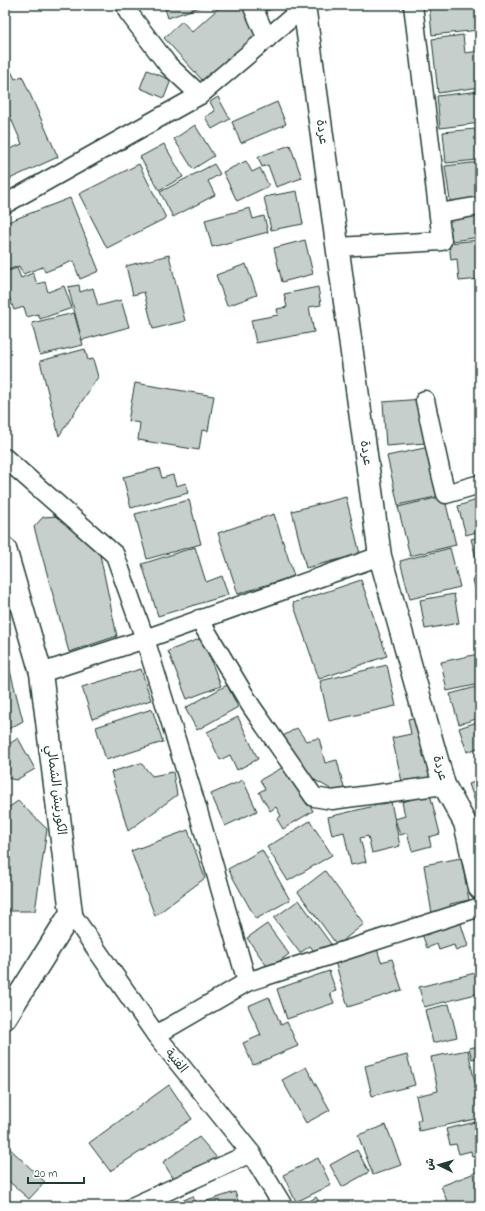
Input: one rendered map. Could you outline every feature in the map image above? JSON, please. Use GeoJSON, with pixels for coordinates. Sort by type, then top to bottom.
{"type":"FeatureCollection","features":[{"type":"Feature","properties":{"kind":"street"},"geometry":{"type":"LineString","coordinates":[[126,5],[128,12],[168,65],[200,95]]}},
{"type":"Feature","properties":{"kind":"street"},"geometry":{"type":"LineString","coordinates":[[252,5],[267,39]]}},
{"type":"Feature","properties":{"kind":"street"},"geometry":{"type":"LineString","coordinates":[[338,247],[442,241],[413,5]]}},
{"type":"Feature","properties":{"kind":"street"},"geometry":{"type":"LineString","coordinates":[[5,204],[200,95],[304,6]]}},
{"type":"Feature","properties":{"kind":"street","name":"عردة"},"geometry":{"type":"LineString","coordinates":[[304,6],[380,556],[444,784],[465,823],[480,888]]}},
{"type":"Feature","properties":{"kind":"street"},"geometry":{"type":"LineString","coordinates":[[439,213],[480,206]]}},
{"type":"Feature","properties":{"kind":"street"},"geometry":{"type":"LineString","coordinates":[[425,400],[440,474],[446,494],[480,484]]}},
{"type":"Feature","properties":{"kind":"street"},"geometry":{"type":"LineString","coordinates":[[5,458],[115,555],[145,638],[198,811],[247,982]]}},
{"type":"Feature","properties":{"kind":"street","name":"الكورنيش الشمالي"},"geometry":{"type":"LineString","coordinates":[[5,549],[41,673],[71,913]]}},
{"type":"Feature","properties":{"kind":"street"},"geometry":{"type":"LineString","coordinates":[[41,673],[380,556]]}},
{"type":"Feature","properties":{"kind":"street"},"geometry":{"type":"LineString","coordinates":[[200,619],[250,706],[314,797],[332,800],[444,784]]}},
{"type":"Feature","properties":{"kind":"street"},"geometry":{"type":"LineString","coordinates":[[156,1036],[247,982],[480,906]]}},
{"type":"Feature","properties":{"kind":"street"},"geometry":{"type":"LineString","coordinates":[[5,1018],[71,913]]}},
{"type":"Feature","properties":{"kind":"street","name":"الفنية"},"geometry":{"type":"LineString","coordinates":[[71,913],[156,1036],[251,1152],[283,1206]]}},
{"type":"Feature","properties":{"kind":"street"},"geometry":{"type":"LineString","coordinates":[[134,1206],[251,1152]]}},
{"type":"Feature","properties":{"kind":"building"},"geometry":{"type":"Polygon","coordinates":[[[164,5],[206,5],[168,18],[164,5]]]}},
{"type":"Feature","properties":{"kind":"building"},"geometry":{"type":"Polygon","coordinates":[[[222,5],[240,5],[261,30],[203,81],[164,38],[182,21],[192,32],[222,5]]]}},
{"type":"Feature","properties":{"kind":"building"},"geometry":{"type":"Polygon","coordinates":[[[255,5],[273,5],[273,9],[258,13],[255,5]]]}},
{"type":"Feature","properties":{"kind":"building"},"geometry":{"type":"Polygon","coordinates":[[[429,5],[477,5],[479,30],[432,35],[429,5]]]}},
{"type":"Feature","properties":{"kind":"building"},"geometry":{"type":"Polygon","coordinates":[[[463,35],[465,53],[480,51],[480,87],[438,93],[432,39],[463,35]]]}},
{"type":"Feature","properties":{"kind":"building"},"geometry":{"type":"Polygon","coordinates":[[[8,65],[15,79],[22,76],[58,157],[5,181],[5,151],[22,144],[5,105],[5,67],[8,65]]]}},
{"type":"Feature","properties":{"kind":"building"},"geometry":{"type":"Polygon","coordinates":[[[147,70],[171,80],[164,98],[140,88],[147,70]]]}},
{"type":"Feature","properties":{"kind":"building"},"geometry":{"type":"Polygon","coordinates":[[[480,91],[480,123],[440,128],[437,96],[480,91]]]}},
{"type":"Feature","properties":{"kind":"building"},"geometry":{"type":"Polygon","coordinates":[[[218,97],[230,119],[212,129],[205,117],[215,111],[210,102],[218,97]]]}},
{"type":"Feature","properties":{"kind":"building"},"geometry":{"type":"Polygon","coordinates":[[[277,102],[286,124],[241,143],[232,122],[277,102]]]}},
{"type":"Feature","properties":{"kind":"building"},"geometry":{"type":"Polygon","coordinates":[[[195,125],[214,156],[193,169],[174,139],[195,125]]]}},
{"type":"Feature","properties":{"kind":"building"},"geometry":{"type":"Polygon","coordinates":[[[475,129],[478,160],[446,163],[443,132],[475,129]]]}},
{"type":"Feature","properties":{"kind":"building"},"geometry":{"type":"Polygon","coordinates":[[[164,144],[183,177],[159,190],[140,157],[164,144]]]}},
{"type":"Feature","properties":{"kind":"building"},"geometry":{"type":"Polygon","coordinates":[[[290,145],[302,178],[276,187],[268,165],[262,167],[258,157],[290,145]]]}},
{"type":"Feature","properties":{"kind":"building"},"geometry":{"type":"Polygon","coordinates":[[[246,161],[252,172],[260,168],[269,186],[237,201],[223,172],[246,161]]]}},
{"type":"Feature","properties":{"kind":"building"},"geometry":{"type":"Polygon","coordinates":[[[480,162],[480,203],[451,207],[445,166],[480,162]]]}},
{"type":"Feature","properties":{"kind":"building"},"geometry":{"type":"Polygon","coordinates":[[[139,164],[166,218],[107,248],[79,194],[139,164]]]}},
{"type":"Feature","properties":{"kind":"building"},"geometry":{"type":"Polygon","coordinates":[[[214,164],[220,174],[208,181],[215,195],[173,217],[160,192],[214,164]]]}},
{"type":"Feature","properties":{"kind":"building"},"geometry":{"type":"Polygon","coordinates":[[[297,191],[303,224],[271,230],[264,197],[297,191]]]}},
{"type":"Feature","properties":{"kind":"building"},"geometry":{"type":"Polygon","coordinates":[[[70,198],[99,271],[80,279],[73,261],[45,272],[43,267],[23,274],[19,266],[5,271],[5,223],[70,198]]]}},
{"type":"Feature","properties":{"kind":"building"},"geometry":{"type":"Polygon","coordinates":[[[250,208],[253,219],[264,216],[268,232],[212,247],[205,220],[250,208]]]}},
{"type":"Feature","properties":{"kind":"building"},"geometry":{"type":"Polygon","coordinates":[[[479,211],[480,237],[452,241],[448,216],[479,211]]]}},
{"type":"Feature","properties":{"kind":"building"},"geometry":{"type":"Polygon","coordinates":[[[305,240],[313,274],[282,282],[274,248],[305,240]]]}},
{"type":"Feature","properties":{"kind":"building"},"geometry":{"type":"Polygon","coordinates":[[[479,240],[480,279],[459,281],[457,259],[451,260],[449,243],[479,240]]]}},
{"type":"Feature","properties":{"kind":"building"},"geometry":{"type":"Polygon","coordinates":[[[169,255],[185,321],[153,329],[144,292],[133,295],[126,266],[169,255]]]}},
{"type":"Feature","properties":{"kind":"building"},"geometry":{"type":"Polygon","coordinates":[[[246,264],[257,295],[227,306],[216,275],[246,264]]]}},
{"type":"Feature","properties":{"kind":"building"},"geometry":{"type":"Polygon","coordinates":[[[17,268],[21,278],[33,273],[37,284],[45,282],[48,292],[64,286],[72,308],[40,319],[38,314],[27,317],[24,307],[14,310],[5,286],[5,272],[17,268]]]}},
{"type":"Feature","properties":{"kind":"building"},"geometry":{"type":"Polygon","coordinates":[[[79,285],[80,292],[93,288],[98,306],[121,300],[129,327],[82,340],[68,287],[79,285]]]}},
{"type":"Feature","properties":{"kind":"building"},"geometry":{"type":"Polygon","coordinates":[[[318,287],[321,305],[309,307],[314,332],[256,343],[251,320],[278,315],[277,309],[287,307],[284,294],[318,287]]]}},
{"type":"Feature","properties":{"kind":"building"},"geometry":{"type":"Polygon","coordinates":[[[74,313],[83,345],[40,355],[32,323],[74,313]]]}},
{"type":"Feature","properties":{"kind":"building"},"geometry":{"type":"Polygon","coordinates":[[[85,349],[88,360],[93,359],[98,377],[59,436],[40,361],[85,349]]]}},
{"type":"Feature","properties":{"kind":"building"},"geometry":{"type":"Polygon","coordinates":[[[135,383],[214,396],[208,431],[202,430],[199,450],[138,440],[140,423],[128,421],[135,383]]]}},
{"type":"Feature","properties":{"kind":"building"},"geometry":{"type":"Polygon","coordinates":[[[422,399],[426,443],[386,446],[383,402],[422,399]]]}},
{"type":"Feature","properties":{"kind":"building"},"geometry":{"type":"Polygon","coordinates":[[[429,447],[440,496],[398,505],[387,456],[429,447]]]}},
{"type":"Feature","properties":{"kind":"building"},"geometry":{"type":"Polygon","coordinates":[[[159,468],[162,478],[173,475],[176,486],[186,483],[188,493],[131,508],[123,477],[159,468]]]}},
{"type":"Feature","properties":{"kind":"building"},"geometry":{"type":"Polygon","coordinates":[[[444,496],[456,545],[410,556],[398,507],[444,496]]]}},
{"type":"Feature","properties":{"kind":"building"},"geometry":{"type":"Polygon","coordinates":[[[346,497],[360,554],[306,568],[292,511],[346,497]]]}},
{"type":"Feature","properties":{"kind":"building"},"geometry":{"type":"Polygon","coordinates":[[[480,499],[480,531],[466,535],[458,506],[480,499]]]}},
{"type":"Feature","properties":{"kind":"building"},"geometry":{"type":"Polygon","coordinates":[[[189,500],[201,544],[147,559],[135,514],[189,500]]]}},
{"type":"Feature","properties":{"kind":"building"},"geometry":{"type":"Polygon","coordinates":[[[274,514],[294,576],[238,594],[218,533],[274,514]]]}},
{"type":"Feature","properties":{"kind":"building"},"geometry":{"type":"Polygon","coordinates":[[[58,516],[99,550],[117,636],[69,652],[34,527],[43,517],[58,516]]]}},
{"type":"Feature","properties":{"kind":"building"},"geometry":{"type":"Polygon","coordinates":[[[480,537],[480,572],[471,539],[480,537]]]}},
{"type":"Feature","properties":{"kind":"building"},"geometry":{"type":"Polygon","coordinates":[[[195,547],[206,582],[222,576],[228,595],[158,616],[142,564],[195,547]]]}},
{"type":"Feature","properties":{"kind":"building"},"geometry":{"type":"Polygon","coordinates":[[[450,548],[460,587],[410,599],[400,561],[450,548]]]}},
{"type":"Feature","properties":{"kind":"building"},"geometry":{"type":"Polygon","coordinates":[[[480,578],[480,606],[473,580],[480,578]]]}},
{"type":"Feature","properties":{"kind":"building"},"geometry":{"type":"Polygon","coordinates":[[[361,580],[387,656],[319,679],[293,603],[361,580]]]}},
{"type":"Feature","properties":{"kind":"building"},"geometry":{"type":"Polygon","coordinates":[[[454,594],[459,623],[425,629],[420,600],[454,594]]]}},
{"type":"Feature","properties":{"kind":"building"},"geometry":{"type":"Polygon","coordinates":[[[202,638],[221,686],[187,699],[168,651],[202,638]]]}},
{"type":"Feature","properties":{"kind":"building"},"geometry":{"type":"Polygon","coordinates":[[[5,651],[23,721],[5,731],[5,651]]]}},
{"type":"Feature","properties":{"kind":"building"},"geometry":{"type":"Polygon","coordinates":[[[478,654],[480,663],[480,684],[447,691],[441,662],[478,654]]]}},
{"type":"Feature","properties":{"kind":"building"},"geometry":{"type":"Polygon","coordinates":[[[387,665],[396,706],[329,721],[320,681],[387,665]]]}},
{"type":"Feature","properties":{"kind":"building"},"geometry":{"type":"Polygon","coordinates":[[[141,669],[151,700],[92,719],[82,687],[141,669]]]}},
{"type":"Feature","properties":{"kind":"building"},"geometry":{"type":"Polygon","coordinates":[[[227,685],[238,707],[197,730],[185,708],[227,685]]]}},
{"type":"Feature","properties":{"kind":"building"},"geometry":{"type":"Polygon","coordinates":[[[480,686],[480,718],[459,724],[450,694],[480,686]]]}},
{"type":"Feature","properties":{"kind":"building"},"geometry":{"type":"Polygon","coordinates":[[[152,709],[163,742],[106,760],[96,727],[152,709]]]}},
{"type":"Feature","properties":{"kind":"building"},"geometry":{"type":"Polygon","coordinates":[[[238,717],[258,759],[237,770],[230,755],[220,760],[207,732],[238,717]]]}},
{"type":"Feature","properties":{"kind":"building"},"geometry":{"type":"Polygon","coordinates":[[[418,717],[432,779],[403,786],[392,738],[411,734],[408,719],[418,717]]]}},
{"type":"Feature","properties":{"kind":"building"},"geometry":{"type":"Polygon","coordinates":[[[480,721],[480,747],[467,752],[459,728],[480,721]]]}},
{"type":"Feature","properties":{"kind":"building"},"geometry":{"type":"Polygon","coordinates":[[[297,728],[306,741],[319,738],[325,763],[337,760],[344,788],[334,791],[306,775],[283,736],[297,728]]]}},
{"type":"Feature","properties":{"kind":"building"},"geometry":{"type":"Polygon","coordinates":[[[18,738],[35,769],[16,780],[7,778],[5,780],[5,747],[18,738]]]}},
{"type":"Feature","properties":{"kind":"building"},"geometry":{"type":"Polygon","coordinates":[[[141,763],[152,776],[173,772],[177,795],[128,831],[111,772],[141,763]]]}},
{"type":"Feature","properties":{"kind":"building"},"geometry":{"type":"Polygon","coordinates":[[[287,765],[313,811],[283,829],[277,819],[281,816],[276,807],[270,811],[259,792],[265,789],[260,780],[287,765]]]}},
{"type":"Feature","properties":{"kind":"building"},"geometry":{"type":"Polygon","coordinates":[[[243,780],[257,811],[225,826],[211,794],[243,780]]]}},
{"type":"Feature","properties":{"kind":"building"},"geometry":{"type":"Polygon","coordinates":[[[480,780],[480,803],[476,804],[469,784],[480,780]]]}},
{"type":"Feature","properties":{"kind":"building"},"geometry":{"type":"Polygon","coordinates":[[[430,794],[440,834],[429,837],[431,846],[412,851],[407,833],[400,835],[395,819],[405,816],[402,802],[430,794]]]}},
{"type":"Feature","properties":{"kind":"building"},"geometry":{"type":"Polygon","coordinates":[[[18,801],[47,829],[35,911],[6,911],[5,909],[5,810],[18,801]]]}},
{"type":"Feature","properties":{"kind":"building"},"geometry":{"type":"Polygon","coordinates":[[[391,802],[400,846],[372,853],[368,836],[360,838],[366,862],[351,865],[344,832],[332,835],[328,817],[391,802]]]}},
{"type":"Feature","properties":{"kind":"building"},"geometry":{"type":"Polygon","coordinates":[[[310,821],[332,855],[288,881],[267,847],[310,821]]]}},
{"type":"Feature","properties":{"kind":"building"},"geometry":{"type":"Polygon","coordinates":[[[188,830],[205,878],[155,916],[131,851],[188,830]]]}},
{"type":"Feature","properties":{"kind":"building"},"geometry":{"type":"Polygon","coordinates":[[[262,850],[290,900],[256,919],[228,869],[262,850]]]}},
{"type":"Feature","properties":{"kind":"building"},"geometry":{"type":"Polygon","coordinates":[[[461,858],[469,900],[450,904],[452,910],[432,914],[424,865],[461,858]]]}},
{"type":"Feature","properties":{"kind":"building"},"geometry":{"type":"Polygon","coordinates":[[[325,871],[364,924],[337,945],[298,892],[325,871]]]}},
{"type":"Feature","properties":{"kind":"building"},"geometry":{"type":"Polygon","coordinates":[[[299,900],[331,944],[316,954],[310,946],[300,953],[274,918],[299,900]]]}},
{"type":"Feature","properties":{"kind":"building"},"geometry":{"type":"Polygon","coordinates":[[[459,918],[468,946],[456,951],[454,945],[439,950],[437,944],[427,948],[421,931],[459,918]]]}},
{"type":"Feature","properties":{"kind":"building"},"geometry":{"type":"Polygon","coordinates":[[[267,924],[289,954],[269,969],[247,938],[267,924]]]}},
{"type":"Feature","properties":{"kind":"building"},"geometry":{"type":"Polygon","coordinates":[[[376,945],[381,962],[392,959],[402,990],[348,1007],[334,958],[376,945]]]}},
{"type":"Feature","properties":{"kind":"building"},"geometry":{"type":"Polygon","coordinates":[[[329,971],[336,991],[330,993],[334,1003],[287,1019],[277,989],[329,971]]]}},
{"type":"Feature","properties":{"kind":"building"},"geometry":{"type":"Polygon","coordinates":[[[475,973],[480,993],[424,1007],[419,987],[475,973]]]}},
{"type":"Feature","properties":{"kind":"building"},"geometry":{"type":"Polygon","coordinates":[[[269,997],[281,1025],[287,1022],[298,1046],[253,1065],[243,1043],[261,1035],[248,1006],[269,997]]]}},
{"type":"Feature","properties":{"kind":"building"},"geometry":{"type":"Polygon","coordinates":[[[449,1004],[457,1037],[433,1043],[425,1010],[449,1004]]]}},
{"type":"Feature","properties":{"kind":"building"},"geometry":{"type":"Polygon","coordinates":[[[480,1046],[480,1057],[472,1059],[469,1048],[480,1046]]]}},
{"type":"Feature","properties":{"kind":"building"},"geometry":{"type":"Polygon","coordinates":[[[468,1050],[475,1083],[480,1082],[480,1118],[419,1131],[417,1121],[421,1119],[416,1096],[438,1091],[431,1057],[468,1050]]]}},
{"type":"Feature","properties":{"kind":"building"},"geometry":{"type":"Polygon","coordinates":[[[407,1055],[415,1085],[372,1096],[365,1066],[407,1055]]]}},
{"type":"Feature","properties":{"kind":"building"},"geometry":{"type":"Polygon","coordinates":[[[306,1067],[330,1110],[306,1123],[282,1080],[306,1067]]]}},
{"type":"Feature","properties":{"kind":"building"},"geometry":{"type":"Polygon","coordinates":[[[169,1085],[192,1119],[110,1171],[89,1143],[169,1085]]]}},
{"type":"Feature","properties":{"kind":"building"},"geometry":{"type":"Polygon","coordinates":[[[480,1121],[480,1156],[472,1157],[471,1151],[459,1154],[456,1144],[450,1145],[446,1129],[480,1121]]]}},
{"type":"Feature","properties":{"kind":"building"},"geometry":{"type":"Polygon","coordinates":[[[386,1125],[401,1165],[373,1175],[358,1135],[386,1125]]]}},
{"type":"Feature","properties":{"kind":"building"},"geometry":{"type":"Polygon","coordinates":[[[199,1137],[217,1158],[175,1181],[163,1162],[199,1137]]]}},
{"type":"Feature","properties":{"kind":"building"},"geometry":{"type":"Polygon","coordinates":[[[5,1144],[45,1182],[29,1199],[5,1178],[5,1144]]]}},
{"type":"Feature","properties":{"kind":"building"},"geometry":{"type":"Polygon","coordinates":[[[357,1150],[369,1172],[342,1187],[330,1165],[357,1150]]]}},
{"type":"Feature","properties":{"kind":"building"},"geometry":{"type":"Polygon","coordinates":[[[318,1158],[331,1185],[296,1202],[283,1175],[318,1158]]]}},
{"type":"Feature","properties":{"kind":"building"},"geometry":{"type":"Polygon","coordinates":[[[480,1171],[480,1206],[449,1206],[441,1186],[480,1171]]]}},
{"type":"Feature","properties":{"kind":"building"},"geometry":{"type":"Polygon","coordinates":[[[235,1192],[240,1206],[206,1206],[204,1202],[235,1192]]]}},
{"type":"Feature","properties":{"kind":"building"},"geometry":{"type":"Polygon","coordinates":[[[193,1196],[196,1206],[170,1206],[193,1196]]]}},
{"type":"Feature","properties":{"kind":"building"},"geometry":{"type":"Polygon","coordinates":[[[316,1197],[322,1206],[302,1206],[316,1197]]]}},
{"type":"Feature","properties":{"kind":"building"},"geometry":{"type":"Polygon","coordinates":[[[253,1203],[254,1206],[243,1206],[253,1203]]]}}]}
